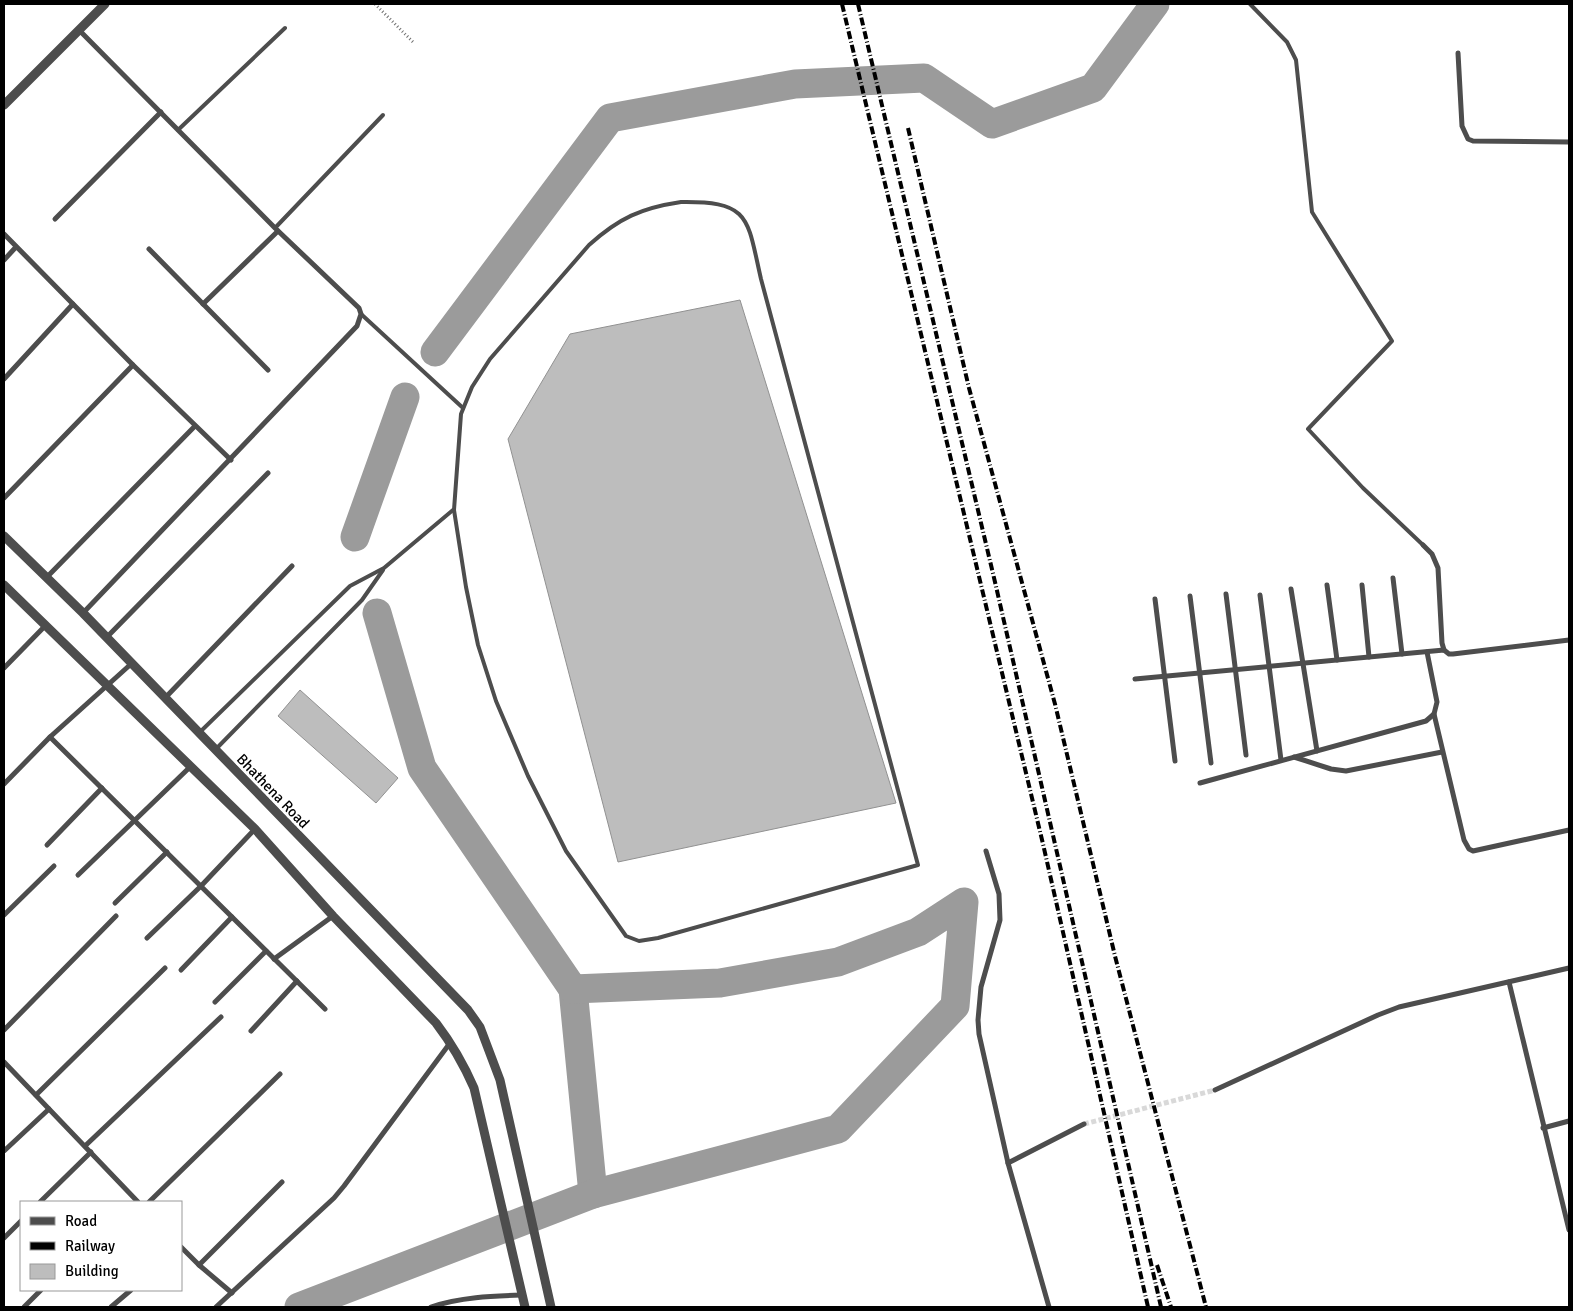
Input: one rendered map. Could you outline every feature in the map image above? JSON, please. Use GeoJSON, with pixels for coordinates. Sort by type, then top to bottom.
{"type":"FeatureCollection","features":[{"type":"Feature","properties":{"kind":"street"},"geometry":{"type":"LineString","coordinates":[[4,106],[105,4]]}},
{"type":"Feature","properties":{"kind":"street"},"geometry":{"type":"LineString","coordinates":[[79,30],[277,229],[359,308],[361,314],[357,326],[83,613]]}},
{"type":"Feature","properties":{"kind":"street"},"geometry":{"type":"LineString","coordinates":[[1458,53],[1462,126],[1468,139],[1473,141],[1569,142]]}},
{"type":"Feature","properties":{"kind":"street"},"geometry":{"type":"LineString","coordinates":[[55,219],[161,112]]}},
{"type":"Feature","properties":{"kind":"street"},"geometry":{"type":"LineString","coordinates":[[203,304],[277,229]]}},
{"type":"Feature","properties":{"kind":"street"},"geometry":{"type":"LineString","coordinates":[[4,234],[133,365],[231,460]]}},
{"type":"Feature","properties":{"kind":"street"},"geometry":{"type":"LineString","coordinates":[[4,260],[16,247]]}},
{"type":"Feature","properties":{"kind":"street"},"geometry":{"type":"LineString","coordinates":[[149,249],[268,370]]}},
{"type":"Feature","properties":{"kind":"street"},"geometry":{"type":"LineString","coordinates":[[4,379],[73,304]]}},
{"type":"Feature","properties":{"kind":"street"},"geometry":{"type":"LineString","coordinates":[[4,498],[133,365]]}},
{"type":"Feature","properties":{"kind":"street"},"geometry":{"type":"LineString","coordinates":[[47,577],[196,426]]}},
{"type":"Feature","properties":{"kind":"street"},"geometry":{"type":"LineString","coordinates":[[106,638],[268,473]]}},
{"type":"Feature","properties":{"kind":"street","name":"Bhathena Road"},"geometry":{"type":"LineString","coordinates":[[4,536],[83,613],[468,1010],[480,1027],[500,1080],[551,1307]]}},
{"type":"Feature","properties":{"kind":"street"},"geometry":{"type":"LineString","coordinates":[[1424,545],[1432,554],[1438,568],[1442,643],[1444,650],[1449,654],[1569,640]]}},
{"type":"Feature","properties":{"kind":"street"},"geometry":{"type":"LineString","coordinates":[[165,698],[292,566]]}},
{"type":"Feature","properties":{"kind":"street"},"geometry":{"type":"LineString","coordinates":[[1393,578],[1402,654]]}},
{"type":"Feature","properties":{"kind":"street"},"geometry":{"type":"LineString","coordinates":[[1362,584],[1369,657]]}},
{"type":"Feature","properties":{"kind":"street"},"geometry":{"type":"LineString","coordinates":[[4,585],[255,829],[333,916],[436,1023],[450,1042],[474,1088],[525,1307]]}},
{"type":"Feature","properties":{"kind":"street"},"geometry":{"type":"LineString","coordinates":[[1327,585],[1337,660]]}},
{"type":"Feature","properties":{"kind":"street"},"geometry":{"type":"LineString","coordinates":[[1291,589],[1317,751]]}},
{"type":"Feature","properties":{"kind":"street"},"geometry":{"type":"LineString","coordinates":[[1226,594],[1246,755]]}},
{"type":"Feature","properties":{"kind":"street"},"geometry":{"type":"LineString","coordinates":[[1260,595],[1281,760]]}},
{"type":"Feature","properties":{"kind":"street"},"geometry":{"type":"LineString","coordinates":[[1190,596],[1211,763]]}},
{"type":"Feature","properties":{"kind":"street"},"geometry":{"type":"LineString","coordinates":[[1155,599],[1175,761]]}},
{"type":"Feature","properties":{"kind":"street"},"geometry":{"type":"LineString","coordinates":[[4,668],[45,626]]}},
{"type":"Feature","properties":{"kind":"street"},"geometry":{"type":"LineString","coordinates":[[1135,679],[1444,650]]}},
{"type":"Feature","properties":{"kind":"street"},"geometry":{"type":"LineString","coordinates":[[1427,652],[1437,702],[1434,714],[1442,752],[1464,840],[1469,849],[1473,850],[1569,830]]}},
{"type":"Feature","properties":{"kind":"street"},"geometry":{"type":"LineString","coordinates":[[4,784],[50,737],[131,664]]}},
{"type":"Feature","properties":{"kind":"street"},"geometry":{"type":"LineString","coordinates":[[1200,783],[1426,721],[1434,714]]}},
{"type":"Feature","properties":{"kind":"street"},"geometry":{"type":"LineString","coordinates":[[50,737],[325,1009]]}},
{"type":"Feature","properties":{"kind":"street"},"geometry":{"type":"LineString","coordinates":[[1293,757],[1331,769],[1346,771],[1442,752]]}},
{"type":"Feature","properties":{"kind":"street"},"geometry":{"type":"LineString","coordinates":[[78,875],[190,766]]}},
{"type":"Feature","properties":{"kind":"street"},"geometry":{"type":"LineString","coordinates":[[47,845],[102,788]]}},
{"type":"Feature","properties":{"kind":"street"},"geometry":{"type":"LineString","coordinates":[[147,938],[201,886],[255,829]]}},
{"type":"Feature","properties":{"kind":"street"},"geometry":{"type":"LineString","coordinates":[[986,851],[999,894],[1000,920],[982,987],[978,1020],[979,1034],[1008,1163],[1049,1307]]}},
{"type":"Feature","properties":{"kind":"street"},"geometry":{"type":"LineString","coordinates":[[115,903],[167,852]]}},
{"type":"Feature","properties":{"kind":"street"},"geometry":{"type":"LineString","coordinates":[[4,915],[54,866]]}},
{"type":"Feature","properties":{"kind":"street"},"geometry":{"type":"LineString","coordinates":[[4,1030],[116,916]]}},
{"type":"Feature","properties":{"kind":"street"},"geometry":{"type":"LineString","coordinates":[[274,959],[333,916]]}},
{"type":"Feature","properties":{"kind":"street"},"geometry":{"type":"LineString","coordinates":[[181,970],[232,917]]}},
{"type":"Feature","properties":{"kind":"street"},"geometry":{"type":"LineString","coordinates":[[215,1002],[266,951]]}},
{"type":"Feature","properties":{"kind":"street"},"geometry":{"type":"LineString","coordinates":[[36,1096],[165,968]]}},
{"type":"Feature","properties":{"kind":"street"},"geometry":{"type":"LineString","coordinates":[[1214,1090],[1389,1010],[1569,968]]}},
{"type":"Feature","properties":{"kind":"street"},"geometry":{"type":"LineString","coordinates":[[251,1031],[297,981]]}},
{"type":"Feature","properties":{"kind":"street"},"geometry":{"type":"LineString","coordinates":[[1509,982],[1569,1230]]}},
{"type":"Feature","properties":{"kind":"street"},"geometry":{"type":"LineString","coordinates":[[85,1146],[221,1017]]}},
{"type":"Feature","properties":{"kind":"street"},"geometry":{"type":"LineString","coordinates":[[216,1307],[322,1211],[344,1186],[450,1042]]}},
{"type":"Feature","properties":{"kind":"street"},"geometry":{"type":"LineString","coordinates":[[4,1062],[91,1152],[134,1201]]}},
{"type":"Feature","properties":{"kind":"street"},"geometry":{"type":"LineString","coordinates":[[150,1201],[280,1074]]}},
{"type":"Feature","properties":{"kind":"street"},"geometry":{"type":"LineString","coordinates":[[4,1151],[49,1109]]}},
{"type":"Feature","properties":{"kind":"street"},"geometry":{"type":"LineString","coordinates":[[1543,1128],[1569,1122]]}},
{"type":"Feature","properties":{"kind":"street"},"geometry":{"type":"LineString","coordinates":[[1008,1163],[1084,1124]]}},
{"type":"Feature","properties":{"kind":"street"},"geometry":{"type":"LineString","coordinates":[[41,1201],[91,1152]]}},
{"type":"Feature","properties":{"kind":"street"},"geometry":{"type":"LineString","coordinates":[[199,1265],[282,1182]]}},
{"type":"Feature","properties":{"kind":"street"},"geometry":{"type":"LineString","coordinates":[[4,1238],[20,1222]]}},
{"type":"Feature","properties":{"kind":"street"},"geometry":{"type":"LineString","coordinates":[[182,1248],[232,1293]]}},
{"type":"Feature","properties":{"kind":"street"},"geometry":{"type":"LineString","coordinates":[[24,1307],[40,1291]]}},
{"type":"Feature","properties":{"kind":"street"},"geometry":{"type":"LineString","coordinates":[[111,1307],[130,1291]]}},
{"type":"Feature","properties":{"kind":"street"},"geometry":{"type":"LineString","coordinates":[[431,1307],[490,1296],[522,1295]]}},
{"type":"Feature","properties":{"kind":"lane"},"geometry":{"type":"LineString","coordinates":[[1250,4],[1287,42],[1296,60],[1312,212],[1392,342],[1308,429],[1364,488],[1424,545]]}},
{"type":"Feature","properties":{"kind":"lane"},"geometry":{"type":"LineString","coordinates":[[178,130],[285,28]]}},
{"type":"Feature","properties":{"kind":"lane"},"geometry":{"type":"LineString","coordinates":[[277,229],[383,115]]}},
{"type":"Feature","properties":{"kind":"lane"},"geometry":{"type":"LineString","coordinates":[[681,202],[704,202],[731,207],[738,212],[745,220],[751,234],[763,288],[918,865],[658,938],[639,941],[626,936],[566,851],[528,776],[496,701],[478,645],[466,587],[454,510],[457,441],[463,408],[472,387],[490,359],[589,245],[606,230],[631,215],[656,206],[681,202]]}},
{"type":"Feature","properties":{"kind":"lane"},"geometry":{"type":"LineString","coordinates":[[361,314],[463,408]]}},
{"type":"Feature","properties":{"kind":"lane"},"geometry":{"type":"LineString","coordinates":[[198,733],[350,586],[384,568],[454,510]]}},
{"type":"Feature","properties":{"kind":"lane"},"geometry":{"type":"LineString","coordinates":[[214,750],[362,600],[384,568]]}},
{"type":"Feature","properties":{"kind":"path"},"geometry":{"type":"LineString","coordinates":[[375,4],[413,42]]}},
{"type":"Feature","properties":{"kind":"building"},"geometry":{"type":"Polygon","coordinates":[[[740,300],[896,803],[618,862],[508,439],[570,334],[740,300]]]}},
{"type":"Feature","properties":{"kind":"building"},"geometry":{"type":"Polygon","coordinates":[[[300,690],[398,778],[376,803],[278,716],[300,690]]]}},
{"type":"Feature","properties":{"kind":"waterway"},"geometry":{"type":"LineString","coordinates":[[435,352],[610,118],[795,84],[924,78],[992,124],[1093,88],[1155,4]]}},
{"type":"Feature","properties":{"kind":"waterway"},"geometry":{"type":"LineString","coordinates":[[355,537],[405,397]]}},
{"type":"Feature","properties":{"kind":"waterway"},"geometry":{"type":"LineString","coordinates":[[299,1307],[593,1194],[838,1129],[955,1006],[964,902],[918,932],[838,962],[720,983],[573,989],[422,768],[377,613]]}},
{"type":"Feature","properties":{"kind":"waterway"},"geometry":{"type":"LineString","coordinates":[[573,989],[593,1194]]}},
{"type":"Feature","properties":{"kind":"tunnel"},"geometry":{"type":"LineString","coordinates":[[1084,1124],[1215,1090]]}},
{"type":"Feature","properties":{"kind":"railway"},"geometry":{"type":"LineString","coordinates":[[842,4],[1043,844],[1148,1307]]}},
{"type":"Feature","properties":{"kind":"railway"},"geometry":{"type":"LineString","coordinates":[[858,4],[995,582],[1161,1307]]}},
{"type":"Feature","properties":{"kind":"railway"},"geometry":{"type":"LineString","coordinates":[[908,128],[969,388],[1055,704],[1115,956],[1206,1307]]}},
{"type":"Feature","properties":{"kind":"railway"},"geometry":{"type":"LineString","coordinates":[[1157,1265],[1171,1307]]}}]}
